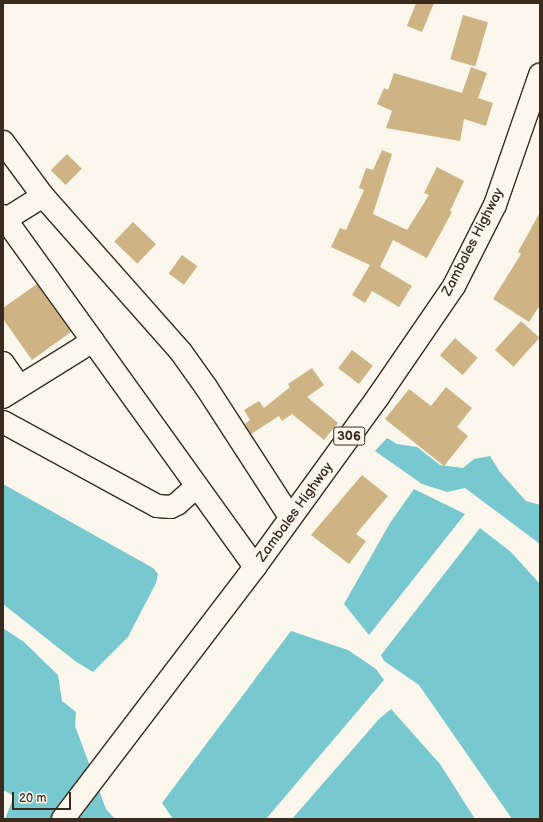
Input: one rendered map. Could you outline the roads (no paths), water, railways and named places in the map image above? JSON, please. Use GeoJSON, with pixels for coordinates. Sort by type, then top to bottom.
{"type":"FeatureCollection","features":[{"type":"Feature","properties":{"kind":"street","name":"Zambales Highway"},"geometry":{"type":"LineString","coordinates":[[63,819],[255,567],[378,397],[454,286],[495,205],[540,75]]}},
{"type":"Feature","properties":{"kind":"street"},"geometry":{"type":"LineString","coordinates":[[3,142],[43,196],[180,352],[290,517]]}},
{"type":"Feature","properties":{"kind":"street"},"geometry":{"type":"LineString","coordinates":[[43,196],[4,219],[255,567]]}},
{"type":"Feature","properties":{"kind":"street"},"geometry":{"type":"LineString","coordinates":[[3,363],[11,391],[93,341]]}},
{"type":"Feature","properties":{"kind":"street"},"geometry":{"type":"LineString","coordinates":[[3,422],[158,506],[171,507],[177,504],[196,487]]}},
{"type":"Feature","properties":{"kind":"water"},"geometry":{"type":"Polygon","coordinates":[[[387,438],[397,444],[417,447],[440,465],[463,468],[474,459],[490,456],[500,472],[526,501],[540,505],[540,544],[465,488],[447,492],[422,484],[375,451],[387,438]]]}},
{"type":"Feature","properties":{"kind":"water"},"geometry":{"type":"Polygon","coordinates":[[[3,484],[153,568],[158,574],[156,583],[128,637],[93,672],[75,661],[3,604],[3,484]]]}},
{"type":"Feature","properties":{"kind":"water"},"geometry":{"type":"Polygon","coordinates":[[[414,489],[465,514],[369,635],[344,604],[390,523],[414,489]]]}},
{"type":"Feature","properties":{"kind":"water"},"geometry":{"type":"Polygon","coordinates":[[[480,528],[511,552],[540,584],[540,819],[512,819],[419,685],[384,661],[381,655],[480,528]]]}},
{"type":"Feature","properties":{"kind":"water"},"geometry":{"type":"Polygon","coordinates":[[[3,628],[24,642],[58,675],[62,701],[76,712],[75,726],[106,809],[115,819],[5,819],[14,796],[3,790],[3,628]]]}},
{"type":"Feature","properties":{"kind":"water"},"geometry":{"type":"Polygon","coordinates":[[[291,631],[348,650],[376,669],[384,680],[266,819],[173,819],[162,803],[291,631]]]}},
{"type":"Feature","properties":{"kind":"water"},"geometry":{"type":"Polygon","coordinates":[[[391,709],[440,764],[475,819],[292,819],[379,719],[391,709]]]}}]}
